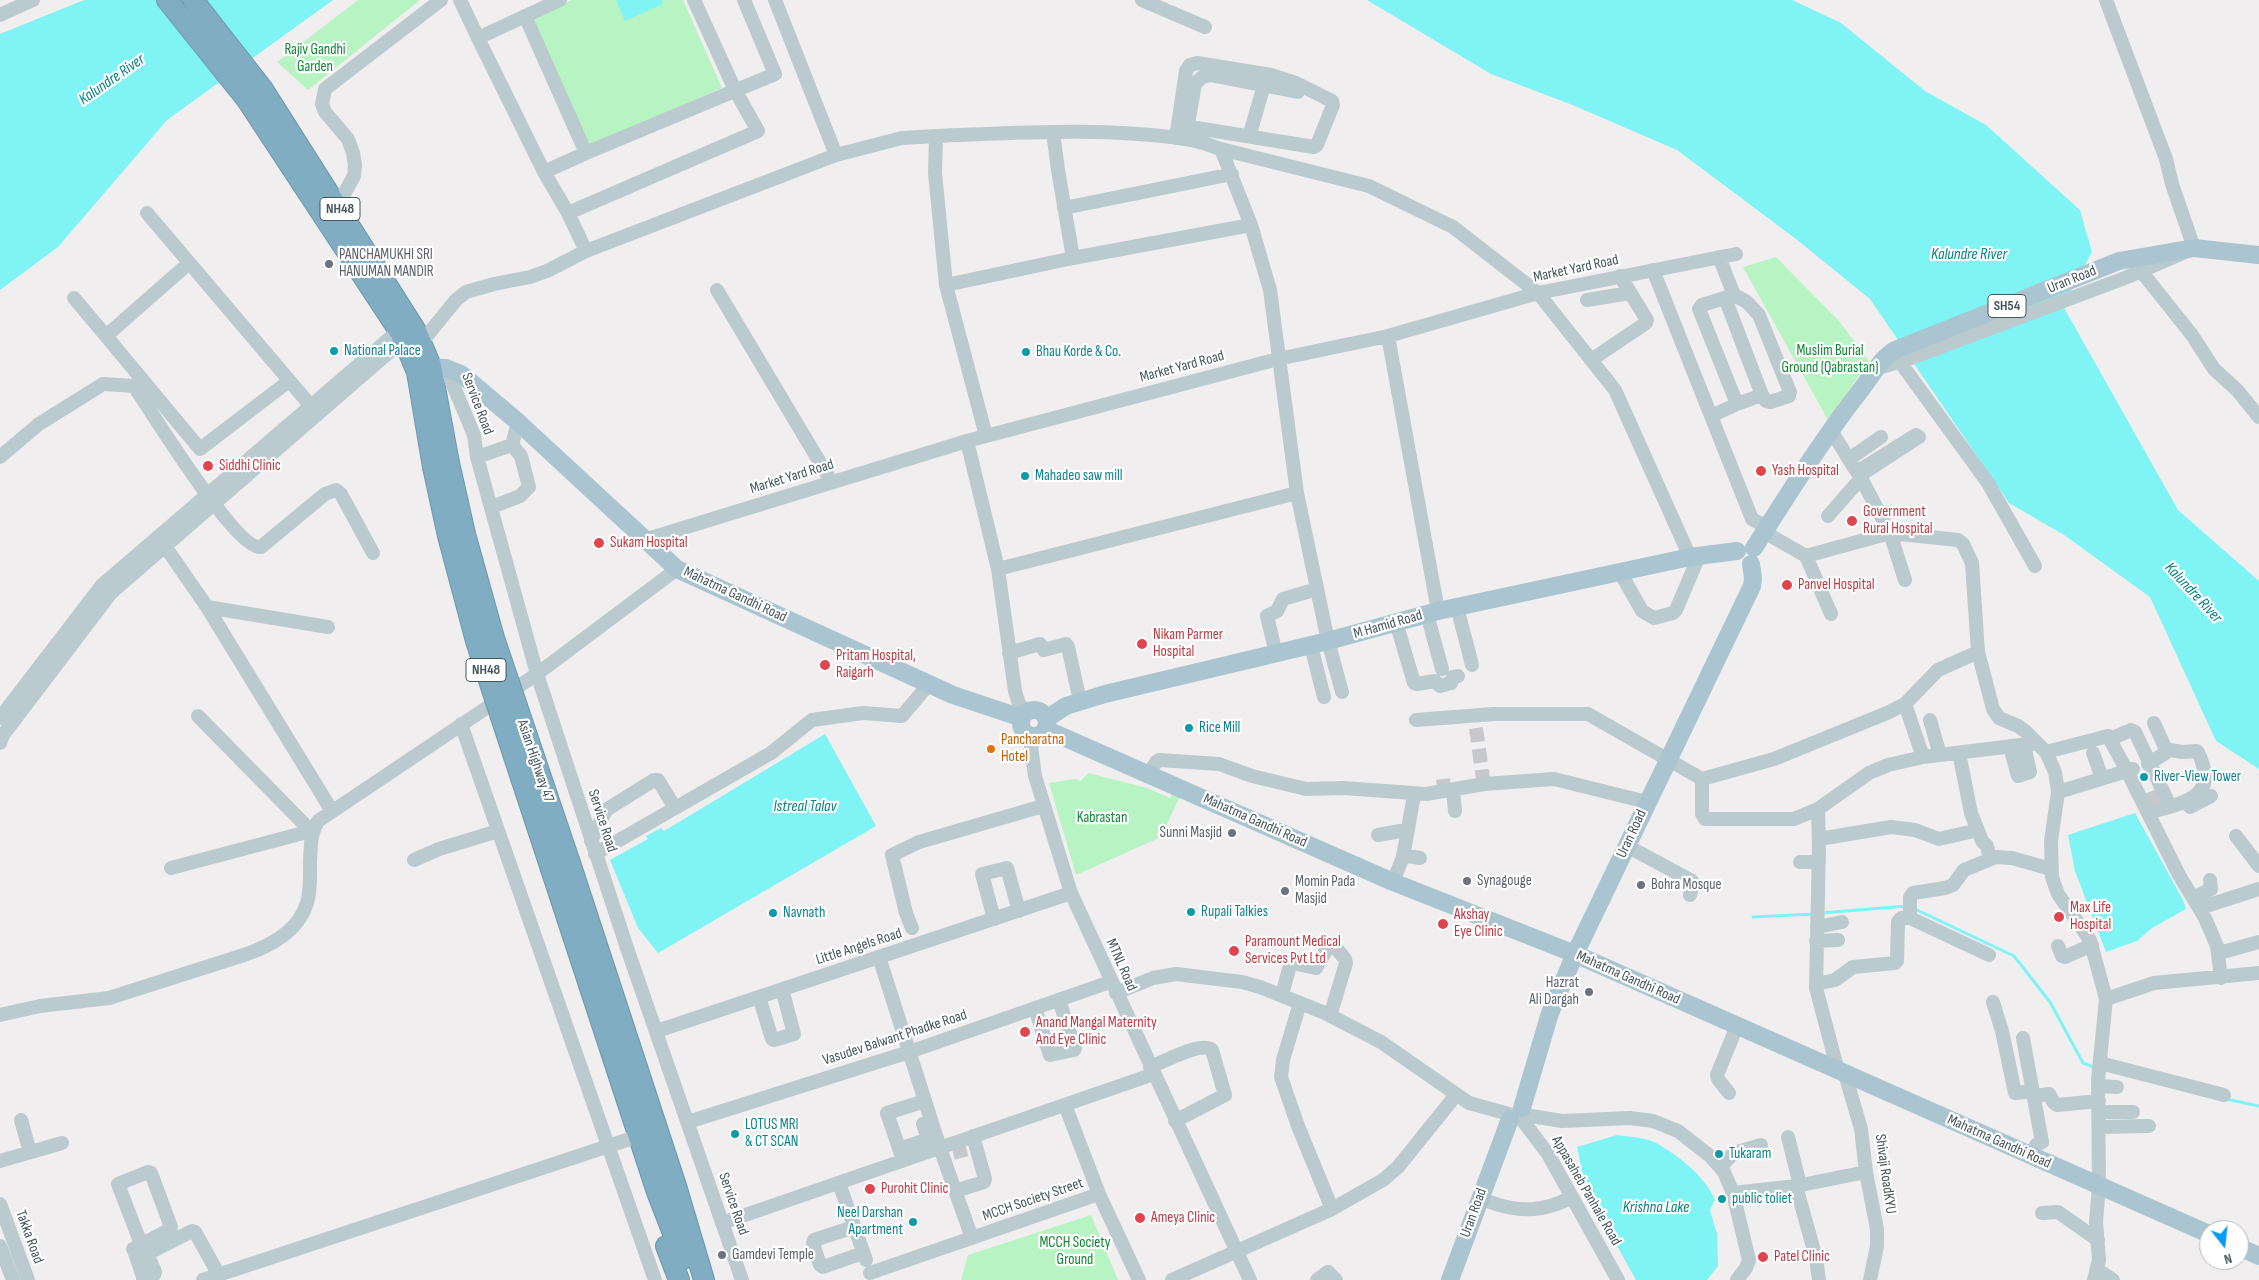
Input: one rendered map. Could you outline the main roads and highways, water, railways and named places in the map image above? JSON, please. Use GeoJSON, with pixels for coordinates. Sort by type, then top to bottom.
{"type":"FeatureCollection","features":[{"type":"Feature","properties":{"kind":"highway","name":"NH48"},"geometry":{"type":"LineString","coordinates":[[168,0],[255,94],[338,205],[410,333]]}},
{"type":"Feature","properties":{"kind":"highway","name":"NH48"},"geometry":{"type":"LineString","coordinates":[[193,0],[410,333]]}},
{"type":"Feature","properties":{"kind":"highway","name":"Asian Highway 47"},"geometry":{"type":"LineString","coordinates":[[410,333],[431,367],[441,465],[467,543],[639,1136],[666,1189]]}},
{"type":"Feature","properties":{"kind":"highway","name":"Asian Highway 47"},"geometry":{"type":"LineString","coordinates":[[560,866],[666,1189]]}},
{"type":"Feature","properties":{"kind":"highway","name":"NH48"},"geometry":{"type":"LineString","coordinates":[[666,1189],[682,1237],[690,1280]]}},
{"type":"Feature","properties":{"kind":"highway"},"geometry":{"type":"LineString","coordinates":[[666,1189],[665,1243],[679,1280]]}},
{"type":"Feature","properties":{"kind":"highway"},"geometry":{"type":"LineString","coordinates":[[666,1189],[699,1232],[715,1280]]}},
{"type":"Feature","properties":{"kind":"highway","name":"NH48"},"geometry":{"type":"LineString","coordinates":[[682,1237],[704,1280]]}},
{"type":"Feature","properties":{"kind":"main road","name":"Uran Road"},"geometry":{"type":"LineString","coordinates":[[1461,1280],[1490,1202],[1550,1013],[1575,954],[1752,586],[1754,578],[1747,555],[1830,429],[1878,368],[1884,356],[1899,358],[2119,261],[2194,248],[2259,255]]}},
{"type":"Feature","properties":{"kind":"main road","name":"Mahatma Gandhi Road"},"geometry":{"type":"LineString","coordinates":[[431,367],[461,374],[518,422],[677,569],[953,695],[1024,715],[1021,726],[1025,733],[1042,728],[1394,882],[1575,954],[2199,1230]]}},
{"type":"Feature","properties":{"kind":"main road","name":"M Hamid Road"},"geometry":{"type":"LineString","coordinates":[[1042,728],[1066,706],[1080,701],[1311,646],[1432,612],[1694,557],[1747,555]]}},
{"type":"Feature","properties":{"kind":"main road","name":"Uran Road"},"geometry":{"type":"LineString","coordinates":[[1450,1280],[1518,1116]]}},
{"type":"Feature","properties":{"kind":"water"},"geometry":{"type":"Polygon","coordinates":[[[84,0],[333,0],[167,120],[58,247],[0,290],[0,34],[84,0]]]}},
{"type":"Feature","properties":{"kind":"water"},"geometry":{"type":"Polygon","coordinates":[[[616,0],[662,0],[663,4],[625,21],[616,0]]]}},
{"type":"Feature","properties":{"kind":"water","name":"Kalundre River"},"geometry":{"type":"Polygon","coordinates":[[[1367,0],[1792,0],[1841,23],[1925,91],[1986,125],[2080,210],[2092,252],[2063,306],[2178,510],[2259,581],[2259,769],[2216,741],[2150,597],[2064,535],[2009,503],[1870,299],[1796,239],[1677,150],[1575,106],[1491,74],[1367,0]]]}},
{"type":"Feature","properties":{"kind":"water","name":"Istreal Talav"},"geometry":{"type":"Polygon","coordinates":[[[825,734],[876,826],[658,953],[638,928],[610,860],[648,839],[646,836],[661,828],[664,831],[825,734]]]}},
{"type":"Feature","properties":{"kind":"water"},"geometry":{"type":"Polygon","coordinates":[[[2135,813],[2183,900],[2186,909],[2152,928],[2137,941],[2106,952],[2075,871],[2068,835],[2135,813]]]}},
{"type":"Feature","properties":{"kind":"water","name":"Krishna Lake"},"geometry":{"type":"Polygon","coordinates":[[[1617,1135],[1656,1143],[1690,1167],[1710,1191],[1715,1200],[1710,1210],[1717,1234],[1718,1266],[1707,1280],[1636,1280],[1596,1208],[1583,1177],[1577,1147],[1617,1135]]]}},
{"type":"Feature","properties":{"kind":"waterway"},"geometry":{"type":"LineString","coordinates":[[1821,913],[1907,906]]}},
{"type":"Feature","properties":{"kind":"waterway"},"geometry":{"type":"LineString","coordinates":[[1915,909],[2014,956],[2050,1002],[2083,1063],[2096,1068]]}},
{"type":"Feature","properties":{"kind":"waterway"},"geometry":{"type":"LineString","coordinates":[[1753,917],[1815,914]]}},
{"type":"Feature","properties":{"kind":"waterway"},"geometry":{"type":"LineString","coordinates":[[2226,1099],[2259,1106]]}},
{"type":"Feature","properties":{"kind":"tunnel"},"geometry":{"type":"LineString","coordinates":[[1476,728],[1483,779]]}},
{"type":"Feature","properties":{"kind":"tunnel"},"geometry":{"type":"LineString","coordinates":[[1443,779],[1444,787]]}},
{"type":"Feature","properties":{"kind":"tunnel"},"geometry":{"type":"LineString","coordinates":[[2148,800],[2158,796]]}},
{"type":"Feature","properties":{"kind":"tunnel"},"geometry":{"type":"LineString","coordinates":[[953,1153],[975,1147]]}},
{"type":"Feature","properties":{"kind":"place","name":"PANCHAMUKHI SRI HANUMAN MANDIR"},"geometry":{"type":"Point","coordinates":[329,264]}},
{"type":"Feature","properties":{"kind":"place","name":"National Palace"},"geometry":{"type":"Point","coordinates":[334,351]}},
{"type":"Feature","properties":{"kind":"place","name":"Bhau Korde & Co."},"geometry":{"type":"Point","coordinates":[1026,352]}},
{"type":"Feature","properties":{"kind":"place","name":"Siddhi Clinic"},"geometry":{"type":"Point","coordinates":[208,466]}},
{"type":"Feature","properties":{"kind":"place","name":"Yash Hospital"},"geometry":{"type":"Point","coordinates":[1761,471]}},
{"type":"Feature","properties":{"kind":"place","name":"Mahadeo saw mill"},"geometry":{"type":"Point","coordinates":[1025,476]}},
{"type":"Feature","properties":{"kind":"place","name":"Government Rural Hospital"},"geometry":{"type":"Point","coordinates":[1852,521]}},
{"type":"Feature","properties":{"kind":"place","name":"Sukam Hospital"},"geometry":{"type":"Point","coordinates":[599,543]}},
{"type":"Feature","properties":{"kind":"place","name":"Panvel Hospital"},"geometry":{"type":"Point","coordinates":[1787,585]}},
{"type":"Feature","properties":{"kind":"place","name":"Nikam Parmer Hospital"},"geometry":{"type":"Point","coordinates":[1142,644]}},
{"type":"Feature","properties":{"kind":"place","name":"Pritam Hospital, Raigarh"},"geometry":{"type":"Point","coordinates":[825,665]}},
{"type":"Feature","properties":{"kind":"place","name":"Rice Mill"},"geometry":{"type":"Point","coordinates":[1189,728]}},
{"type":"Feature","properties":{"kind":"place","name":"Pancharatna Hotel"},"geometry":{"type":"Point","coordinates":[991,749]}},
{"type":"Feature","properties":{"kind":"place","name":"River-View Tower"},"geometry":{"type":"Point","coordinates":[2144,777]}},
{"type":"Feature","properties":{"kind":"place","name":"Sunni Masjid"},"geometry":{"type":"Point","coordinates":[1232,833]}},
{"type":"Feature","properties":{"kind":"place","name":"Synagouge"},"geometry":{"type":"Point","coordinates":[1467,881]}},
{"type":"Feature","properties":{"kind":"place","name":"Bohra Mosque"},"geometry":{"type":"Point","coordinates":[1641,885]}},
{"type":"Feature","properties":{"kind":"place","name":"Momin Pada Masjid"},"geometry":{"type":"Point","coordinates":[1285,891]}},
{"type":"Feature","properties":{"kind":"place","name":"Rupali Talkies"},"geometry":{"type":"Point","coordinates":[1191,912]}},
{"type":"Feature","properties":{"kind":"place","name":"Navnath"},"geometry":{"type":"Point","coordinates":[773,913]}},
{"type":"Feature","properties":{"kind":"place","name":"Max Life Hospital"},"geometry":{"type":"Point","coordinates":[2059,917]}},
{"type":"Feature","properties":{"kind":"place","name":"Akshay Eye Clinic"},"geometry":{"type":"Point","coordinates":[1443,924]}},
{"type":"Feature","properties":{"kind":"place","name":"Paramount Medical Services Pvt Ltd"},"geometry":{"type":"Point","coordinates":[1234,951]}},
{"type":"Feature","properties":{"kind":"place","name":"Hazrat Ali Dargah"},"geometry":{"type":"Point","coordinates":[1589,992]}},
{"type":"Feature","properties":{"kind":"place","name":"Anand Mangal Maternity And Eye Clinic"},"geometry":{"type":"Point","coordinates":[1025,1032]}},
{"type":"Feature","properties":{"kind":"place","name":"LOTUS MRI & CT SCAN"},"geometry":{"type":"Point","coordinates":[735,1134]}},
{"type":"Feature","properties":{"kind":"place","name":"Tukaram"},"geometry":{"type":"Point","coordinates":[1719,1154]}},
{"type":"Feature","properties":{"kind":"place","name":"Purohit Clinic"},"geometry":{"type":"Point","coordinates":[870,1189]}},
{"type":"Feature","properties":{"kind":"place","name":"public toliet"},"geometry":{"type":"Point","coordinates":[1722,1199]}},
{"type":"Feature","properties":{"kind":"place","name":"Ameya Clinic"},"geometry":{"type":"Point","coordinates":[1140,1218]}},
{"type":"Feature","properties":{"kind":"place","name":"Neel Darshan Apartment"},"geometry":{"type":"Point","coordinates":[913,1222]}},
{"type":"Feature","properties":{"kind":"place","name":"Gamdevi Temple"},"geometry":{"type":"Point","coordinates":[722,1255]}},
{"type":"Feature","properties":{"kind":"place","name":"Patel Clinic"},"geometry":{"type":"Point","coordinates":[1763,1257]}},
{"type":"Feature","properties":{"kind":"park label","name":"Rajiv Gandhi Garden"},"geometry":{"type":"Point","coordinates":[315,58]}},
{"type":"Feature","properties":{"kind":"park label","name":"Muslim Burial Ground (Qabrastan)"},"geometry":{"type":"Point","coordinates":[1830,360]}},
{"type":"Feature","properties":{"kind":"park label","name":"Kabrastan"},"geometry":{"type":"Point","coordinates":[1102,818]}},
{"type":"Feature","properties":{"kind":"park label","name":"MCCH Society Ground"},"geometry":{"type":"Point","coordinates":[1075,1252]}}]}
